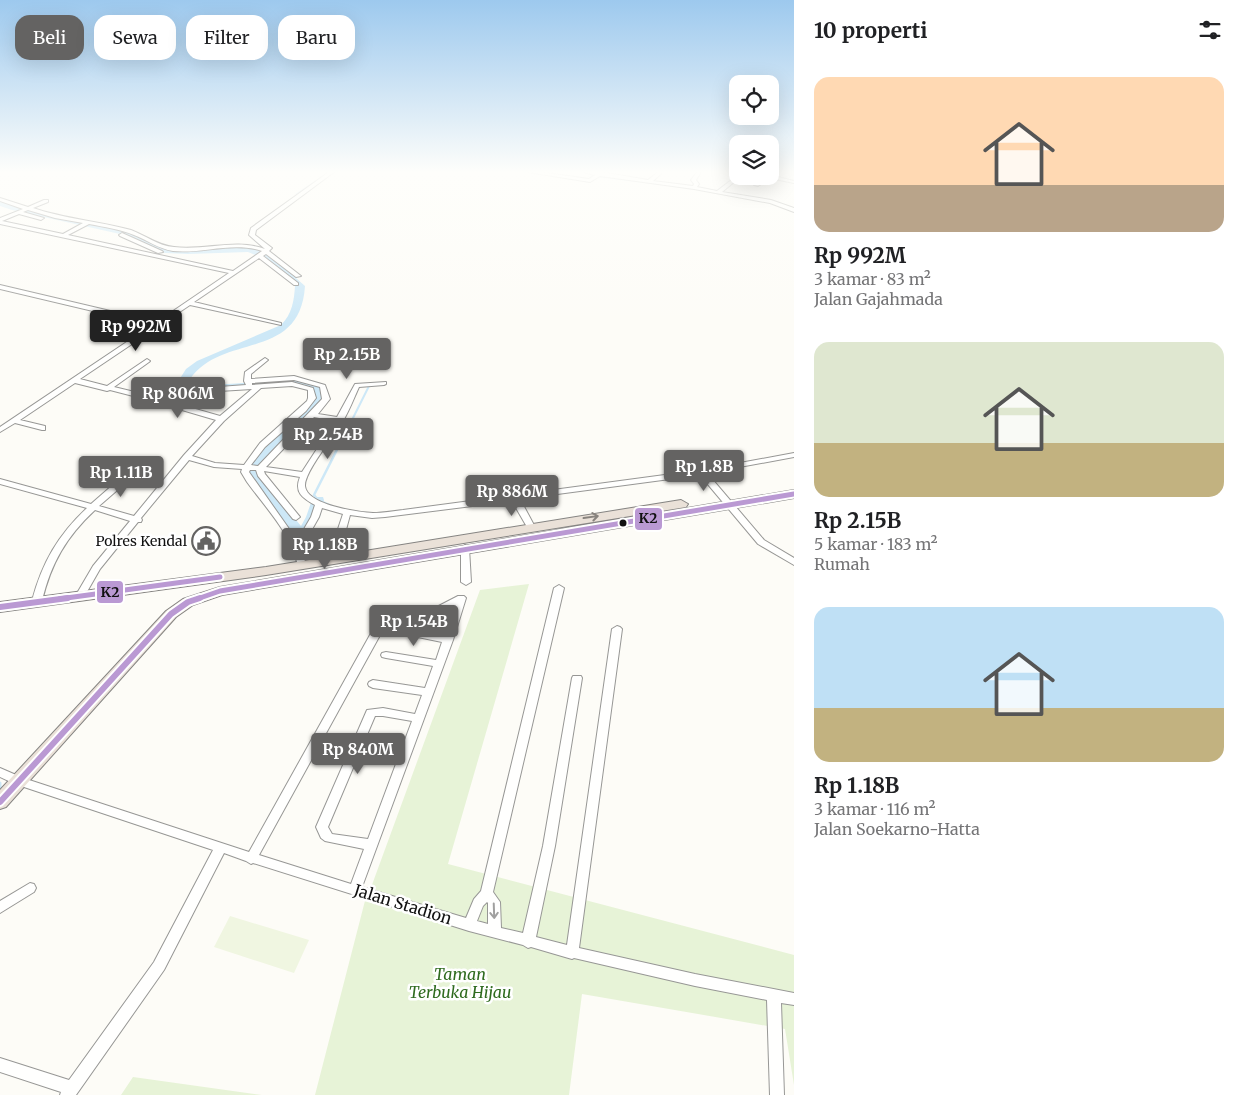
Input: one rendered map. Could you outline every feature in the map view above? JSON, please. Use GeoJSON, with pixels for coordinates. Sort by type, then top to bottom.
{"type":"FeatureCollection","features":[{"type":"Feature","properties":{"kind":"highway"},"geometry":{"type":"LineString","coordinates":[[0,607],[430,549],[727,501],[794,487]]}},
{"type":"Feature","properties":{"kind":"highway"},"geometry":{"type":"LineString","coordinates":[[461,543],[531,526],[794,494]]}},
{"type":"Feature","properties":{"kind":"highway"},"geometry":{"type":"LineString","coordinates":[[0,802],[171,614],[188,602],[310,565]]}},
{"type":"Feature","properties":{"kind":"highway"},"geometry":{"type":"LineString","coordinates":[[174,583],[188,602]]}},
{"type":"Feature","properties":{"kind":"street"},"geometry":{"type":"LineString","coordinates":[[9,223],[231,272]]}},
{"type":"Feature","properties":{"kind":"street"},"geometry":{"type":"LineString","coordinates":[[76,223],[129,232],[157,245],[173,249],[199,250],[241,246],[262,253],[298,276]]}},
{"type":"Feature","properties":{"kind":"street"},"geometry":{"type":"LineString","coordinates":[[76,223],[132,239],[148,248],[172,254],[241,250],[262,253],[296,284]]}},
{"type":"Feature","properties":{"kind":"street"},"geometry":{"type":"LineString","coordinates":[[0,430],[80,382],[155,323],[191,303],[231,272],[269,248],[252,235],[253,229],[261,223]]}},
{"type":"Feature","properties":{"kind":"street"},"geometry":{"type":"LineString","coordinates":[[62,236],[83,225]]}},
{"type":"Feature","properties":{"kind":"street"},"geometry":{"type":"LineString","coordinates":[[116,248],[132,239]]}},
{"type":"Feature","properties":{"kind":"street"},"geometry":{"type":"LineString","coordinates":[[0,287],[155,323]]}},
{"type":"Feature","properties":{"kind":"street"},"geometry":{"type":"LineString","coordinates":[[191,303],[279,324]]}},
{"type":"Feature","properties":{"kind":"street"},"geometry":{"type":"LineString","coordinates":[[107,389],[147,360]]}},
{"type":"Feature","properties":{"kind":"street"},"geometry":{"type":"LineString","coordinates":[[248,384],[247,373],[265,360]]}},
{"type":"Feature","properties":{"kind":"street"},"geometry":{"type":"LineString","coordinates":[[143,396],[179,385],[213,389],[294,378],[322,386]]}},
{"type":"Feature","properties":{"kind":"street"},"geometry":{"type":"LineString","coordinates":[[80,382],[143,396],[220,419]]}},
{"type":"Feature","properties":{"kind":"street"},"geometry":{"type":"LineString","coordinates":[[384,383],[357,385],[340,420],[305,475],[301,485],[302,490],[318,503],[347,513],[370,515],[403,513],[702,472],[794,454]]}},
{"type":"Feature","properties":{"kind":"street"},"geometry":{"type":"LineString","coordinates":[[248,384],[258,387],[292,384],[312,389],[322,386]]}},
{"type":"Feature","properties":{"kind":"street"},"geometry":{"type":"LineString","coordinates":[[322,386],[326,399],[313,415],[254,467],[245,472],[250,482],[292,535],[301,556],[310,565],[349,559],[348,542],[339,538],[347,513]]}},
{"type":"Feature","properties":{"kind":"street"},"geometry":{"type":"LineString","coordinates":[[81,595],[96,568],[138,520],[187,457],[220,419],[258,387]]}},
{"type":"Feature","properties":{"kind":"street"},"geometry":{"type":"LineString","coordinates":[[254,467],[255,454],[310,402],[312,389]]}},
{"type":"Feature","properties":{"kind":"street"},"geometry":{"type":"LineString","coordinates":[[313,415],[340,420]]}},
{"type":"Feature","properties":{"kind":"street"},"geometry":{"type":"LineString","coordinates":[[14,421],[42,428]]}},
{"type":"Feature","properties":{"kind":"street"},"geometry":{"type":"LineString","coordinates":[[187,457],[214,465],[254,467],[305,475]]}},
{"type":"Feature","properties":{"kind":"street"},"geometry":{"type":"LineString","coordinates":[[254,467],[262,474],[296,517]]}},
{"type":"Feature","properties":{"kind":"street"},"geometry":{"type":"LineString","coordinates":[[37,601],[40,581],[56,547],[92,508],[134,471]]}},
{"type":"Feature","properties":{"kind":"street"},"geometry":{"type":"LineString","coordinates":[[702,472],[761,542],[794,562]]}},
{"type":"Feature","properties":{"kind":"street"},"geometry":{"type":"LineString","coordinates":[[0,481],[138,520]]}},
{"type":"Feature","properties":{"kind":"street"},"geometry":{"type":"LineString","coordinates":[[514,497],[531,526]]}},
{"type":"Feature","properties":{"kind":"street"},"geometry":{"type":"LineString","coordinates":[[292,535],[307,531],[315,517],[318,503]]}},
{"type":"Feature","properties":{"kind":"street"},"geometry":{"type":"LineString","coordinates":[[461,543],[466,582]]}},
{"type":"Feature","properties":{"kind":"street"},"geometry":{"type":"LineString","coordinates":[[469,925],[478,903],[487,893],[559,588]]}},
{"type":"Feature","properties":{"kind":"street"},"geometry":{"type":"LineString","coordinates":[[355,889],[448,640],[461,598],[403,628],[406,632],[448,640]]}},
{"type":"Feature","properties":{"kind":"street"},"geometry":{"type":"LineString","coordinates":[[251,858],[385,617]]}},
{"type":"Feature","properties":{"kind":"street"},"geometry":{"type":"LineString","coordinates":[[572,953],[617,629]]}},
{"type":"Feature","properties":{"kind":"street"},"geometry":{"type":"LineString","coordinates":[[386,655],[439,664]]}},
{"type":"Feature","properties":{"kind":"street"},"geometry":{"type":"LineString","coordinates":[[528,942],[549,846],[577,678]]}},
{"type":"Feature","properties":{"kind":"street"},"geometry":{"type":"LineString","coordinates":[[373,684],[429,692]]}},
{"type":"Feature","properties":{"kind":"street"},"geometry":{"type":"LineString","coordinates":[[372,845],[329,838],[322,831],[322,827],[371,713],[383,712],[419,719]]}},
{"type":"Feature","properties":{"kind":"street","name":"Jalan Stadion"},"geometry":{"type":"LineString","coordinates":[[0,772],[19,781],[251,858],[528,942],[683,979],[794,999]]}},
{"type":"Feature","properties":{"kind":"street"},"geometry":{"type":"LineString","coordinates":[[0,1065],[69,1092],[163,959],[221,847]]}},
{"type":"Feature","properties":{"kind":"street"},"geometry":{"type":"LineString","coordinates":[[0,908],[30,888]]}},
{"type":"Feature","properties":{"kind":"street"},"geometry":{"type":"LineString","coordinates":[[487,893],[494,902],[495,932]]}},
{"type":"Feature","properties":{"kind":"street"},"geometry":{"type":"LineString","coordinates":[[774,996],[777,1095]]}},
{"type":"Feature","properties":{"kind":"green space","name":"Taman Terbuka Hijau"},"geometry":{"type":"Polygon","coordinates":[[[529,584],[448,864],[794,955],[794,1085],[785,1029],[582,994],[569,1095],[315,1095],[367,893],[369,893],[480,590],[529,584]]]}},
{"type":"Feature","properties":{"kind":"green space"},"geometry":{"type":"Polygon","coordinates":[[[230,916],[309,940],[294,973],[214,947],[230,916]]]}},
{"type":"Feature","properties":{"kind":"green space"},"geometry":{"type":"Polygon","coordinates":[[[133,1077],[262,1095],[121,1095],[133,1077]]]}},
{"type":"Feature","properties":{"kind":"waterway"},"geometry":{"type":"LineString","coordinates":[[80,223],[123,232],[154,246],[176,252],[226,248],[249,249],[264,255],[300,286],[297,308],[285,327],[214,356],[190,371],[184,380],[201,387],[228,387],[282,382],[316,386],[319,389],[319,398],[313,407],[262,456],[254,470],[258,481],[298,531],[305,529],[313,517],[318,500]]}},
{"type":"Feature","properties":{"kind":"waterway"},"geometry":{"type":"LineString","coordinates":[[351,422],[370,384]]}},
{"type":"Feature","properties":{"kind":"waterway"},"geometry":{"type":"LineString","coordinates":[[331,506],[318,500],[314,495],[351,422]]}},
{"type":"Feature","properties":{"kind":"waterway"},"geometry":{"type":"LineString","coordinates":[[0,783],[0,790]]}},
{"type":"Feature","properties":{"kind":"transit line","name":"K2"},"geometry":{"type":"LineString","coordinates":[[0,802],[171,614],[188,602],[220,591],[794,494]]}},
{"type":"Feature","properties":{"kind":"transit line","name":"K2"},"geometry":{"type":"LineString","coordinates":[[0,607],[220,577]]}},
{"type":"Feature","properties":{"kind":"place","name":"Polres Kendal"},"geometry":{"type":"Point","coordinates":[206,541]}}]}
